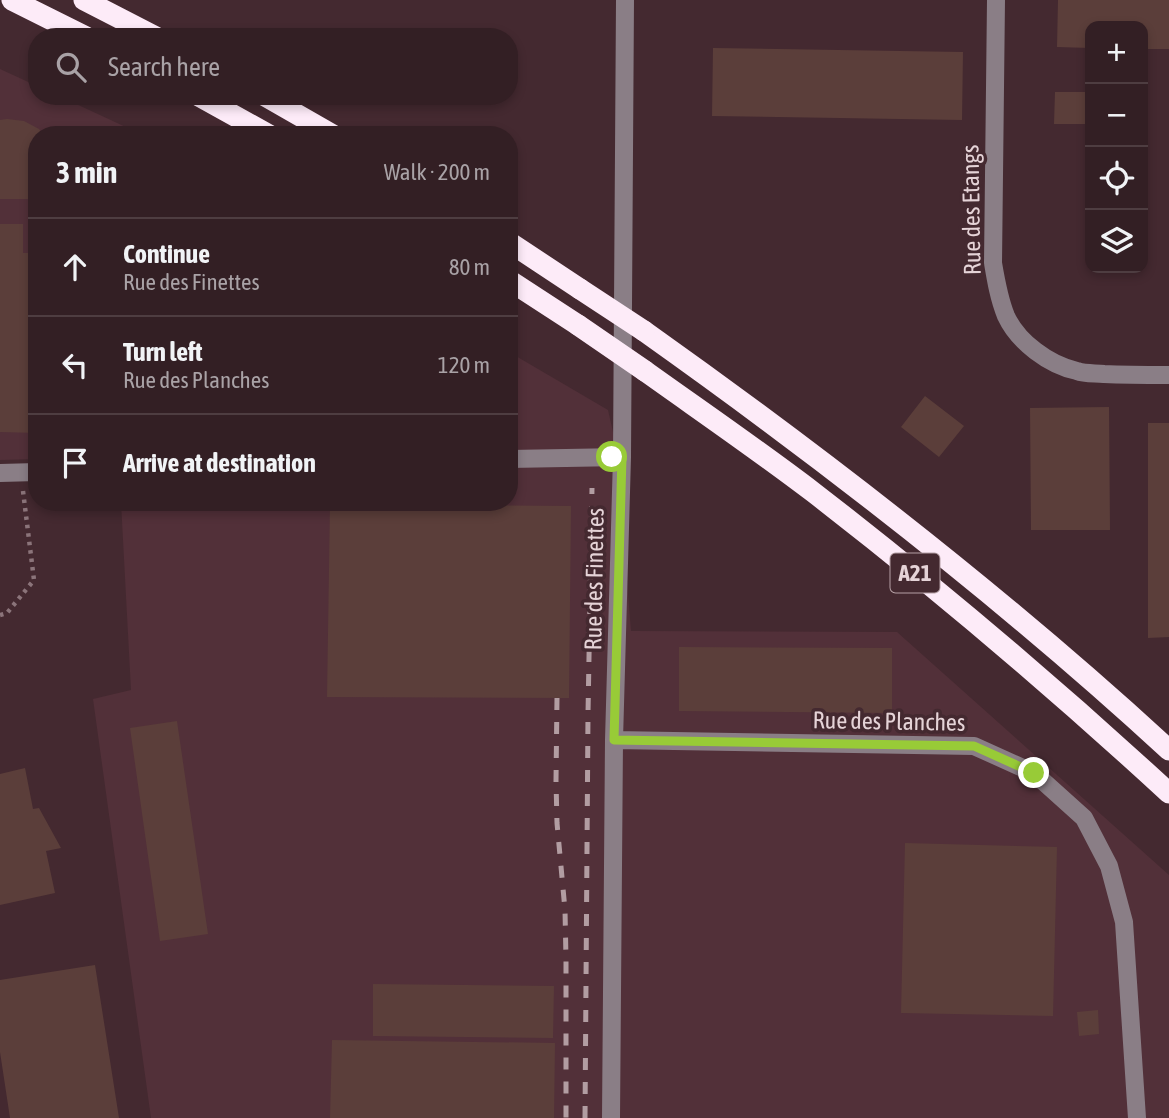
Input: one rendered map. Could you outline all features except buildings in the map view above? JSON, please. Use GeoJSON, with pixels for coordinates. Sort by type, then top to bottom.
{"type":"FeatureCollection","features":[{"type":"Feature","properties":{"kind":"highway"},"geometry":{"type":"LineString","coordinates":[[12,0],[68,28]]}},
{"type":"Feature","properties":{"kind":"highway"},"geometry":{"type":"LineString","coordinates":[[84,0],[138,28]]}},
{"type":"Feature","properties":{"kind":"highway"},"geometry":{"type":"LineString","coordinates":[[215,105],[253,126]]}},
{"type":"Feature","properties":{"kind":"highway"},"geometry":{"type":"LineString","coordinates":[[281,105],[317,126]]}},
{"type":"Feature","properties":{"kind":"highway","name":"A21"},"geometry":{"type":"LineString","coordinates":[[518,248],[644,331],[786,433],[937,550],[1044,639],[1169,750]]}},
{"type":"Feature","properties":{"kind":"highway","name":"A21"},"geometry":{"type":"LineString","coordinates":[[518,286],[645,371],[802,484],[1057,692],[1169,793]]}},
{"type":"Feature","properties":{"kind":"street","name":"Rue des Finettes"},"geometry":{"type":"LineString","coordinates":[[611,1118],[614,740],[622,457],[625,0]]}},
{"type":"Feature","properties":{"kind":"street","name":"Rue des Etangs"},"geometry":{"type":"LineString","coordinates":[[996,0],[993,263],[1007,319],[1016,332],[1043,356],[1078,372],[1169,375]]}},
{"type":"Feature","properties":{"kind":"street"},"geometry":{"type":"LineString","coordinates":[[518,459],[622,457]]}},
{"type":"Feature","properties":{"kind":"street"},"geometry":{"type":"LineString","coordinates":[[0,473],[28,472]]}},
{"type":"Feature","properties":{"kind":"street","name":"Rue des Planches"},"geometry":{"type":"LineString","coordinates":[[614,740],[974,746],[1034,773],[1084,818],[1109,866],[1124,922],[1137,1118]]}},
{"type":"Feature","properties":{"kind":"path"},"geometry":{"type":"LineString","coordinates":[[0,615],[7,613],[34,580],[31,511]]}},
{"type":"Feature","properties":{"kind":"shaded area"},"geometry":{"type":"Polygon","coordinates":[[[0,69],[28,82],[28,105],[78,105],[124,126],[28,126],[28,459],[0,460],[0,69]]]}},
{"type":"Feature","properties":{"kind":"shaded area"},"geometry":{"type":"Polygon","coordinates":[[[518,357],[608,410],[616,445],[631,631],[897,632],[1169,875],[1169,1118],[151,1118],[93,699],[131,690],[121,511],[518,511],[518,357]]]}},
{"type":"Feature","properties":{"kind":"railway"},"geometry":{"type":"LineString","coordinates":[[585,1118],[592,488]]}},
{"type":"Feature","properties":{"kind":"railway"},"geometry":{"type":"LineString","coordinates":[[557,698],[557,823],[565,910],[566,1118]]}},
{"type":"Feature","properties":{"kind":"route"},"geometry":{"type":"LineString","coordinates":[[612,457],[622,457],[614,740],[974,746],[1034,773]]}}]}
